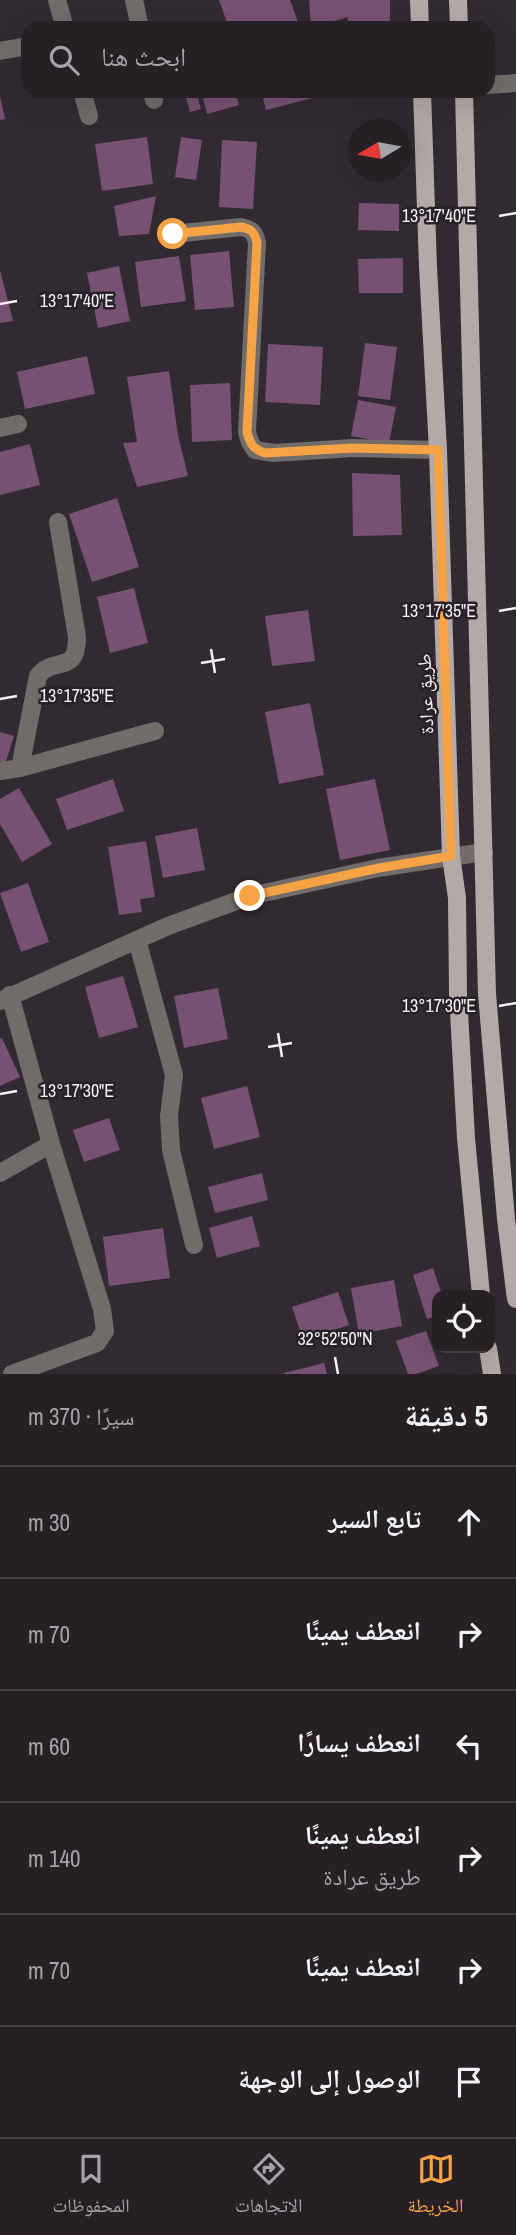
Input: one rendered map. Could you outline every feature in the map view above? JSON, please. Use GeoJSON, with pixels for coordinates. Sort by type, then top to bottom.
{"type":"FeatureCollection","features":[{"type":"Feature","properties":{"kind":"main road"},"geometry":{"type":"LineString","coordinates":[[419,0],[420,21]]}},
{"type":"Feature","properties":{"kind":"main road"},"geometry":{"type":"LineString","coordinates":[[458,0],[459,21]]}},
{"type":"Feature","properties":{"kind":"main road","name":"طريق عرادة"},"geometry":{"type":"LineString","coordinates":[[422,98],[438,450],[451,856],[457,898],[458,994],[466,1138],[481,1290]]}},
{"type":"Feature","properties":{"kind":"main road"},"geometry":{"type":"LineString","coordinates":[[464,98],[487,994],[511,1217],[516,1299]]}},
{"type":"Feature","properties":{"kind":"main road"},"geometry":{"type":"LineString","coordinates":[[489,1353],[492,1374]]}},
{"type":"Feature","properties":{"kind":"street"},"geometry":{"type":"LineString","coordinates":[[57,0],[63,21]]}},
{"type":"Feature","properties":{"kind":"street"},"geometry":{"type":"LineString","coordinates":[[134,0],[138,21]]}},
{"type":"Feature","properties":{"kind":"street"},"geometry":{"type":"LineString","coordinates":[[0,51],[21,47]]}},
{"type":"Feature","properties":{"kind":"street"},"geometry":{"type":"LineString","coordinates":[[495,84],[516,83]]}},
{"type":"Feature","properties":{"kind":"street"},"geometry":{"type":"LineString","coordinates":[[84,98],[89,116]]}},
{"type":"Feature","properties":{"kind":"street"},"geometry":{"type":"LineString","coordinates":[[173,234],[241,227],[250,229],[255,235],[257,243],[247,432],[255,450],[265,453],[353,448],[438,450]]}},
{"type":"Feature","properties":{"kind":"street"},"geometry":{"type":"LineString","coordinates":[[20,768],[38,676],[43,669],[70,662],[77,650],[58,522]]}},
{"type":"Feature","properties":{"kind":"street"},"geometry":{"type":"LineString","coordinates":[[0,771],[155,732]]}},
{"type":"Feature","properties":{"kind":"street"},"geometry":{"type":"LineString","coordinates":[[12,1374],[97,1343],[105,1331],[102,1309],[5,998],[169,926],[250,896],[379,868],[484,852]]}},
{"type":"Feature","properties":{"kind":"street"},"geometry":{"type":"LineString","coordinates":[[137,940],[174,1075],[169,1116],[171,1150],[194,1245]]}},
{"type":"Feature","properties":{"kind":"street"},"geometry":{"type":"LineString","coordinates":[[0,1173],[51,1144]]}},
{"type":"Feature","properties":{"kind":"building"},"geometry":{"type":"Polygon","coordinates":[[[219,0],[290,0],[298,21],[226,21],[219,0]]]}},
{"type":"Feature","properties":{"kind":"building"},"geometry":{"type":"Polygon","coordinates":[[[309,0],[390,0],[390,21],[348,21],[348,17],[335,21],[310,21],[309,0]]]}},
{"type":"Feature","properties":{"kind":"building"},"geometry":{"type":"Polygon","coordinates":[[[0,96],[5,119],[0,120],[0,96]]]}},
{"type":"Feature","properties":{"kind":"building"},"geometry":{"type":"Polygon","coordinates":[[[186,98],[198,98],[201,109],[190,112],[186,98]]]}},
{"type":"Feature","properties":{"kind":"building"},"geometry":{"type":"Polygon","coordinates":[[[203,98],[237,98],[239,105],[207,114],[203,98]]]}},
{"type":"Feature","properties":{"kind":"building"},"geometry":{"type":"Polygon","coordinates":[[[263,98],[313,98],[266,110],[263,98]]]}},
{"type":"Feature","properties":{"kind":"building"},"geometry":{"type":"Polygon","coordinates":[[[147,137],[153,184],[102,191],[95,144],[147,137]]]}},
{"type":"Feature","properties":{"kind":"building"},"geometry":{"type":"Polygon","coordinates":[[[181,137],[202,140],[196,180],[175,177],[181,137]]]}},
{"type":"Feature","properties":{"kind":"building"},"geometry":{"type":"Polygon","coordinates":[[[222,140],[257,142],[253,209],[219,207],[222,140]]]}},
{"type":"Feature","properties":{"kind":"building"},"geometry":{"type":"Polygon","coordinates":[[[156,196],[149,234],[119,236],[114,206],[156,196]]]}},
{"type":"Feature","properties":{"kind":"building"},"geometry":{"type":"Polygon","coordinates":[[[359,203],[399,204],[399,231],[358,230],[359,203]]]}},
{"type":"Feature","properties":{"kind":"building"},"geometry":{"type":"Polygon","coordinates":[[[229,251],[234,307],[195,310],[190,255],[229,251]]]}},
{"type":"Feature","properties":{"kind":"building"},"geometry":{"type":"Polygon","coordinates":[[[179,256],[186,301],[141,307],[135,262],[179,256]]]}},
{"type":"Feature","properties":{"kind":"building"},"geometry":{"type":"Polygon","coordinates":[[[403,258],[403,293],[359,293],[358,259],[403,258]]]}},
{"type":"Feature","properties":{"kind":"building"},"geometry":{"type":"Polygon","coordinates":[[[119,266],[130,321],[98,328],[87,273],[119,266]]]}},
{"type":"Feature","properties":{"kind":"building"},"geometry":{"type":"Polygon","coordinates":[[[0,270],[13,321],[0,323],[0,270]]]}},
{"type":"Feature","properties":{"kind":"building"},"geometry":{"type":"Polygon","coordinates":[[[365,343],[397,347],[390,400],[358,396],[365,343]]]}},
{"type":"Feature","properties":{"kind":"building"},"geometry":{"type":"Polygon","coordinates":[[[268,344],[323,347],[320,405],[265,402],[268,344]]]}},
{"type":"Feature","properties":{"kind":"building"},"geometry":{"type":"Polygon","coordinates":[[[87,356],[95,394],[25,409],[17,372],[87,356]]]}},
{"type":"Feature","properties":{"kind":"building"},"geometry":{"type":"Polygon","coordinates":[[[169,371],[178,435],[188,476],[137,487],[123,443],[137,442],[127,377],[169,371]]]}},
{"type":"Feature","properties":{"kind":"building"},"geometry":{"type":"Polygon","coordinates":[[[230,383],[232,440],[192,442],[190,385],[230,383]]]}},
{"type":"Feature","properties":{"kind":"building"},"geometry":{"type":"Polygon","coordinates":[[[358,400],[396,407],[389,443],[351,436],[358,400]]]}},
{"type":"Feature","properties":{"kind":"building"},"geometry":{"type":"Polygon","coordinates":[[[30,444],[40,485],[0,495],[0,452],[30,444]]]}},
{"type":"Feature","properties":{"kind":"building"},"geometry":{"type":"Polygon","coordinates":[[[352,473],[400,475],[402,535],[353,536],[352,473]]]}},
{"type":"Feature","properties":{"kind":"building"},"geometry":{"type":"Polygon","coordinates":[[[117,498],[139,567],[92,582],[69,514],[117,498]]]}},
{"type":"Feature","properties":{"kind":"building"},"geometry":{"type":"Polygon","coordinates":[[[134,588],[148,643],[110,653],[97,597],[134,588]]]}},
{"type":"Feature","properties":{"kind":"building"},"geometry":{"type":"Polygon","coordinates":[[[308,610],[315,661],[272,666],[265,616],[308,610]]]}},
{"type":"Feature","properties":{"kind":"building"},"geometry":{"type":"Polygon","coordinates":[[[310,703],[324,775],[279,784],[265,712],[310,703]]]}},
{"type":"Feature","properties":{"kind":"building"},"geometry":{"type":"Polygon","coordinates":[[[0,732],[14,736],[4,768],[0,766],[0,732]]]}},
{"type":"Feature","properties":{"kind":"building"},"geometry":{"type":"Polygon","coordinates":[[[113,779],[124,811],[67,830],[56,799],[113,779]]]}},
{"type":"Feature","properties":{"kind":"building"},"geometry":{"type":"Polygon","coordinates":[[[375,779],[390,850],[340,860],[326,789],[375,779]]]}},
{"type":"Feature","properties":{"kind":"building"},"geometry":{"type":"Polygon","coordinates":[[[19,788],[52,844],[22,862],[0,824],[0,799],[19,788]]]}},
{"type":"Feature","properties":{"kind":"building"},"geometry":{"type":"Polygon","coordinates":[[[197,828],[205,870],[163,878],[155,836],[197,828]]]}},
{"type":"Feature","properties":{"kind":"building"},"geometry":{"type":"Polygon","coordinates":[[[146,841],[155,897],[140,899],[142,912],[119,915],[108,847],[146,841]]]}},
{"type":"Feature","properties":{"kind":"building"},"geometry":{"type":"Polygon","coordinates":[[[28,883],[49,942],[21,952],[0,893],[28,883]]]}},
{"type":"Feature","properties":{"kind":"building"},"geometry":{"type":"Polygon","coordinates":[[[123,976],[138,1027],[99,1038],[85,987],[123,976]]]}},
{"type":"Feature","properties":{"kind":"building"},"geometry":{"type":"Polygon","coordinates":[[[218,988],[228,1039],[184,1048],[174,996],[218,988]]]}},
{"type":"Feature","properties":{"kind":"building"},"geometry":{"type":"Polygon","coordinates":[[[2,1038],[20,1077],[0,1086],[0,1039],[2,1038]]]}},
{"type":"Feature","properties":{"kind":"building"},"geometry":{"type":"Polygon","coordinates":[[[247,1086],[260,1137],[214,1149],[201,1098],[247,1086]]]}},
{"type":"Feature","properties":{"kind":"building"},"geometry":{"type":"Polygon","coordinates":[[[109,1118],[120,1150],[84,1162],[73,1130],[109,1118]]]}},
{"type":"Feature","properties":{"kind":"building"},"geometry":{"type":"Polygon","coordinates":[[[262,1173],[268,1200],[215,1213],[208,1187],[262,1173]]]}},
{"type":"Feature","properties":{"kind":"building"},"geometry":{"type":"Polygon","coordinates":[[[252,1216],[260,1246],[217,1258],[209,1228],[252,1216]]]}},
{"type":"Feature","properties":{"kind":"building"},"geometry":{"type":"Polygon","coordinates":[[[163,1228],[170,1278],[109,1286],[103,1237],[163,1228]]]}},
{"type":"Feature","properties":{"kind":"building"},"geometry":{"type":"Polygon","coordinates":[[[433,1268],[440,1290],[432,1290],[432,1318],[427,1319],[413,1275],[433,1268]]]}},
{"type":"Feature","properties":{"kind":"building"},"geometry":{"type":"Polygon","coordinates":[[[394,1280],[402,1326],[359,1334],[351,1288],[394,1280]]]}},
{"type":"Feature","properties":{"kind":"building"},"geometry":{"type":"Polygon","coordinates":[[[338,1292],[349,1325],[303,1340],[292,1307],[338,1292]]]}},
{"type":"Feature","properties":{"kind":"building"},"geometry":{"type":"Polygon","coordinates":[[[426,1331],[439,1366],[408,1374],[396,1341],[426,1331]]]}},
{"type":"Feature","properties":{"kind":"building"},"geometry":{"type":"Polygon","coordinates":[[[324,1363],[327,1374],[284,1374],[284,1373],[324,1363]]]}},
{"type":"Feature","properties":{"kind":"route"},"geometry":{"type":"LineString","coordinates":[[173,234],[241,227],[250,229],[255,235],[257,243],[247,432],[255,450],[265,453],[353,448],[438,450],[451,856],[379,868],[250,896]]}}]}
